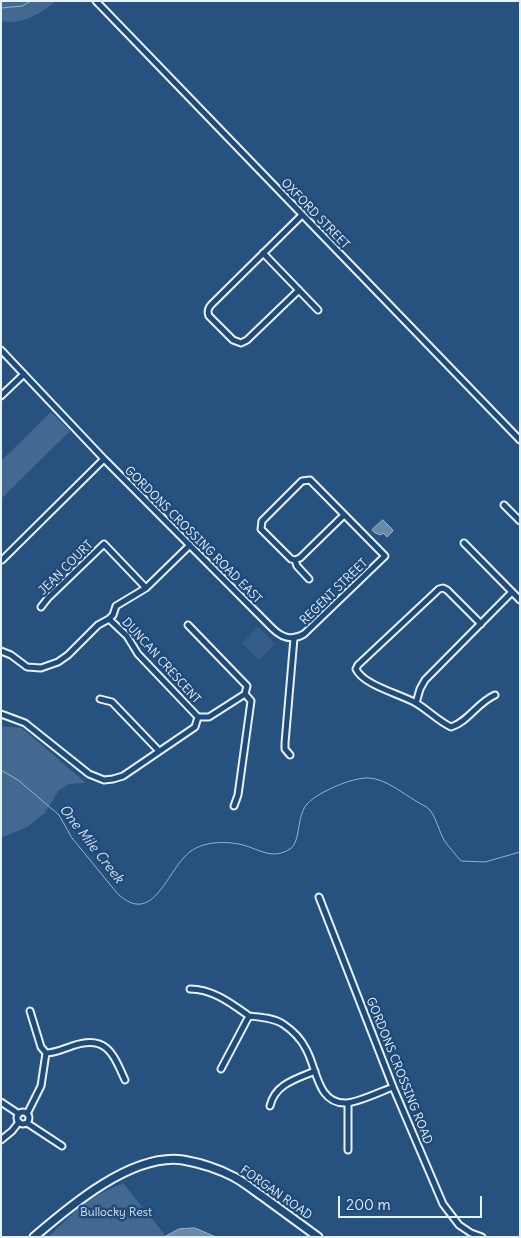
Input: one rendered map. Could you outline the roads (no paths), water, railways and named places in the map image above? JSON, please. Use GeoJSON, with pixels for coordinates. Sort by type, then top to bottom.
{"type":"FeatureCollection","features":[{"type":"Feature","properties":{"kind":"street","name":"OXFORD STREET"},"geometry":{"type":"LineString","coordinates":[[96,1],[520,440]]}},
{"type":"Feature","properties":{"kind":"street"},"geometry":{"type":"LineString","coordinates":[[298,290],[247,340],[241,343],[233,340],[210,316],[208,309],[302,214]]}},
{"type":"Feature","properties":{"kind":"street"},"geometry":{"type":"LineString","coordinates":[[263,253],[318,310]]}},
{"type":"Feature","properties":{"kind":"street","name":"GORDONS CROSSING ROAD EAST"},"geometry":{"type":"LineString","coordinates":[[1,350],[104,459],[275,632],[284,637],[294,638]]}},
{"type":"Feature","properties":{"kind":"street"},"geometry":{"type":"LineString","coordinates":[[1,396],[24,374]]}},
{"type":"Feature","properties":{"kind":"street"},"geometry":{"type":"LineString","coordinates":[[2,560],[104,459]]}},
{"type":"Feature","properties":{"kind":"street"},"geometry":{"type":"LineString","coordinates":[[307,480],[312,481],[344,514],[300,558],[295,560],[290,559],[261,529],[263,519],[302,481],[307,480]]}},
{"type":"Feature","properties":{"kind":"street"},"geometry":{"type":"LineString","coordinates":[[504,505],[520,520]]}},
{"type":"Feature","properties":{"kind":"street","name":"REGENT STREET"},"geometry":{"type":"LineString","coordinates":[[294,638],[306,633],[385,556],[344,514]]}},
{"type":"Feature","properties":{"kind":"street"},"geometry":{"type":"LineString","coordinates":[[464,543],[520,600]]}},
{"type":"Feature","properties":{"kind":"street","name":"JEAN COURT"},"geometry":{"type":"LineString","coordinates":[[41,607],[104,544],[146,588]]}},
{"type":"Feature","properties":{"kind":"street"},"geometry":{"type":"LineString","coordinates":[[1,651],[11,655],[27,667],[41,668],[58,662],[68,655],[98,625],[109,619],[113,615],[116,606],[146,588],[190,545]]}},
{"type":"Feature","properties":{"kind":"street"},"geometry":{"type":"LineString","coordinates":[[295,560],[297,566],[308,579]]}},
{"type":"Feature","properties":{"kind":"street"},"geometry":{"type":"LineString","coordinates":[[481,624],[447,590],[439,589],[356,669],[364,679],[416,703],[451,727],[458,725],[486,698],[495,695]]}},
{"type":"Feature","properties":{"kind":"street"},"geometry":{"type":"LineString","coordinates":[[416,703],[425,680],[512,592]]}},
{"type":"Feature","properties":{"kind":"street","name":"DUNCAN CRESCENT"},"geometry":{"type":"LineString","coordinates":[[109,619],[126,636],[138,654],[198,717]]}},
{"type":"Feature","properties":{"kind":"street"},"geometry":{"type":"LineString","coordinates":[[188,625],[246,686],[245,694],[251,701],[238,795],[234,806]]}},
{"type":"Feature","properties":{"kind":"street"},"geometry":{"type":"LineString","coordinates":[[290,755],[285,749],[285,743],[294,638]]}},
{"type":"Feature","properties":{"kind":"street"},"geometry":{"type":"LineString","coordinates":[[1,714],[25,723],[89,774],[104,780],[113,780],[123,776],[195,727],[198,717],[209,717],[245,694]]}},
{"type":"Feature","properties":{"kind":"street"},"geometry":{"type":"LineString","coordinates":[[100,699],[112,702],[159,751]]}},
{"type":"Feature","properties":{"kind":"street","name":"GORDONS CROSSING ROAD"},"geometry":{"type":"LineString","coordinates":[[319,897],[393,1087],[443,1204],[459,1226],[482,1237]]}},
{"type":"Feature","properties":{"kind":"street"},"geometry":{"type":"LineString","coordinates":[[190,989],[207,991],[232,1004],[249,1016],[266,1018],[282,1023],[299,1038],[307,1050],[325,1095],[336,1102],[348,1103],[393,1087]]}},
{"type":"Feature","properties":{"kind":"street"},"geometry":{"type":"LineString","coordinates":[[27,1122],[29,1119],[27,1114],[41,1086],[46,1053],[41,1046],[30,1011]]}},
{"type":"Feature","properties":{"kind":"street"},"geometry":{"type":"LineString","coordinates":[[221,1069],[249,1016]]}},
{"type":"Feature","properties":{"kind":"street"},"geometry":{"type":"LineString","coordinates":[[46,1053],[84,1042],[97,1043],[111,1051],[125,1080]]}},
{"type":"Feature","properties":{"kind":"street"},"geometry":{"type":"LineString","coordinates":[[270,1106],[272,1098],[284,1084],[314,1071]]}},
{"type":"Feature","properties":{"kind":"street"},"geometry":{"type":"LineString","coordinates":[[1,1102],[19,1114]]}},
{"type":"Feature","properties":{"kind":"street"},"geometry":{"type":"LineString","coordinates":[[348,1103],[348,1150]]}},
{"type":"Feature","properties":{"kind":"street"},"geometry":{"type":"LineString","coordinates":[[19,1114],[24,1112],[27,1114]]}},
{"type":"Feature","properties":{"kind":"street"},"geometry":{"type":"LineString","coordinates":[[1,1140],[12,1132],[19,1122],[19,1114]]}},
{"type":"Feature","properties":{"kind":"street"},"geometry":{"type":"LineString","coordinates":[[19,1122],[24,1124],[27,1122],[62,1146]]}},
{"type":"Feature","properties":{"kind":"street","name":"FORGAN ROAD"},"geometry":{"type":"LineString","coordinates":[[34,1237],[60,1215],[118,1175],[139,1166],[182,1160],[215,1168],[236,1178],[318,1237]]}},
{"type":"Feature","properties":{"kind":"waterway"},"geometry":{"type":"LineString","coordinates":[[1,8],[22,6],[31,1]]}},
{"type":"Feature","properties":{"kind":"waterway","name":"One Mile Creek"},"geometry":{"type":"LineString","coordinates":[[1,770],[18,780],[59,815],[72,838],[117,893],[130,902],[141,904],[150,900],[159,892],[182,859],[191,851],[203,845],[230,843],[272,854],[278,854],[290,849],[296,841],[304,809],[312,799],[327,790],[362,778],[382,781],[428,808],[434,816],[444,840],[461,861],[485,862],[520,852]]}},
{"type":"Feature","properties":{"kind":"park label","name":"Bullocky Rest"},"geometry":{"type":"Point","coordinates":[116,1213]}}]}
